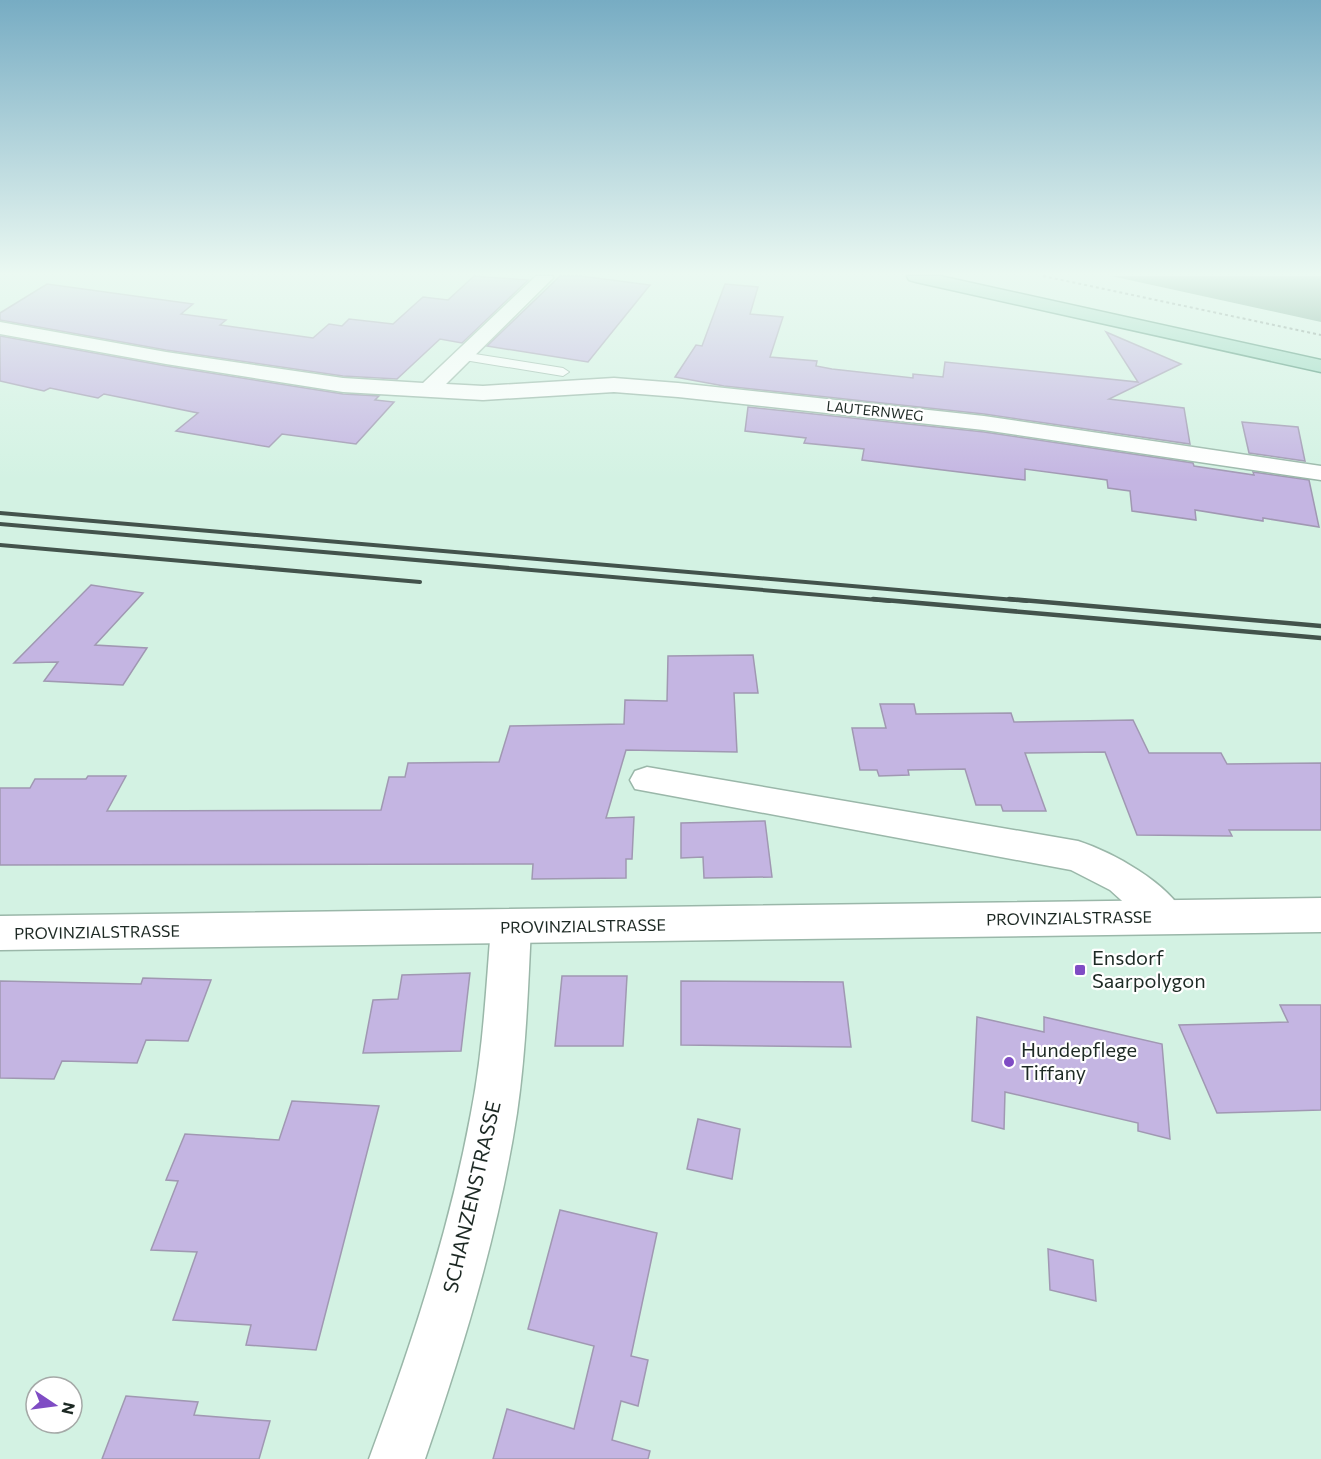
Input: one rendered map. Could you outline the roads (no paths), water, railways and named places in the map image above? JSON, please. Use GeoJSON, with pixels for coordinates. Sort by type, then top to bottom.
{"type":"FeatureCollection","features":[{"type":"Feature","properties":{"kind":"main road"},"geometry":{"type":"LineString","coordinates":[[1222,344],[1321,366]]}},
{"type":"Feature","properties":{"kind":"street","name":"LAUTERNWEG"},"geometry":{"type":"LineString","coordinates":[[92,344],[263,374],[343,385],[483,393],[614,385],[678,390],[995,425],[1139,444],[1321,473]]}},
{"type":"Feature","properties":{"kind":"street"},"geometry":{"type":"LineString","coordinates":[[427,391],[475,344]]}},
{"type":"Feature","properties":{"kind":"street","name":"PROVINZIALSTRASSE"},"geometry":{"type":"LineString","coordinates":[[647,780],[1078,856],[1123,879],[1166,916]]}},
{"type":"Feature","properties":{"kind":"street","name":"PROVINZIALSTRASSE"},"geometry":{"type":"LineString","coordinates":[[0,933],[1321,915]]}},
{"type":"Feature","properties":{"kind":"street","name":"SCHANZENSTRASSE"},"geometry":{"type":"LineString","coordinates":[[397,1459],[419,1400],[469,1229],[494,1112],[505,1021],[511,927]]}},
{"type":"Feature","properties":{"kind":"lane"},"geometry":{"type":"LineString","coordinates":[[462,356],[563,372]]}},
{"type":"Feature","properties":{"kind":"railway"},"geometry":{"type":"LineString","coordinates":[[0,513],[1027,601]]}},
{"type":"Feature","properties":{"kind":"railway"},"geometry":{"type":"LineString","coordinates":[[0,524],[890,601]]}},
{"type":"Feature","properties":{"kind":"railway"},"geometry":{"type":"LineString","coordinates":[[0,545],[420,582]]}},
{"type":"Feature","properties":{"kind":"railway"},"geometry":{"type":"LineString","coordinates":[[873,599],[1321,638]]}},
{"type":"Feature","properties":{"kind":"railway"},"geometry":{"type":"LineString","coordinates":[[1009,599],[1321,626]]}},
{"type":"Feature","properties":{"kind":"place","name":"Ensdorf Saarpolygon"},"geometry":{"type":"Point","coordinates":[1080,970]}},
{"type":"Feature","properties":{"kind":"place","name":"Hundepflege Tiffany"},"geometry":{"type":"Point","coordinates":[1009,1062]}}]}
